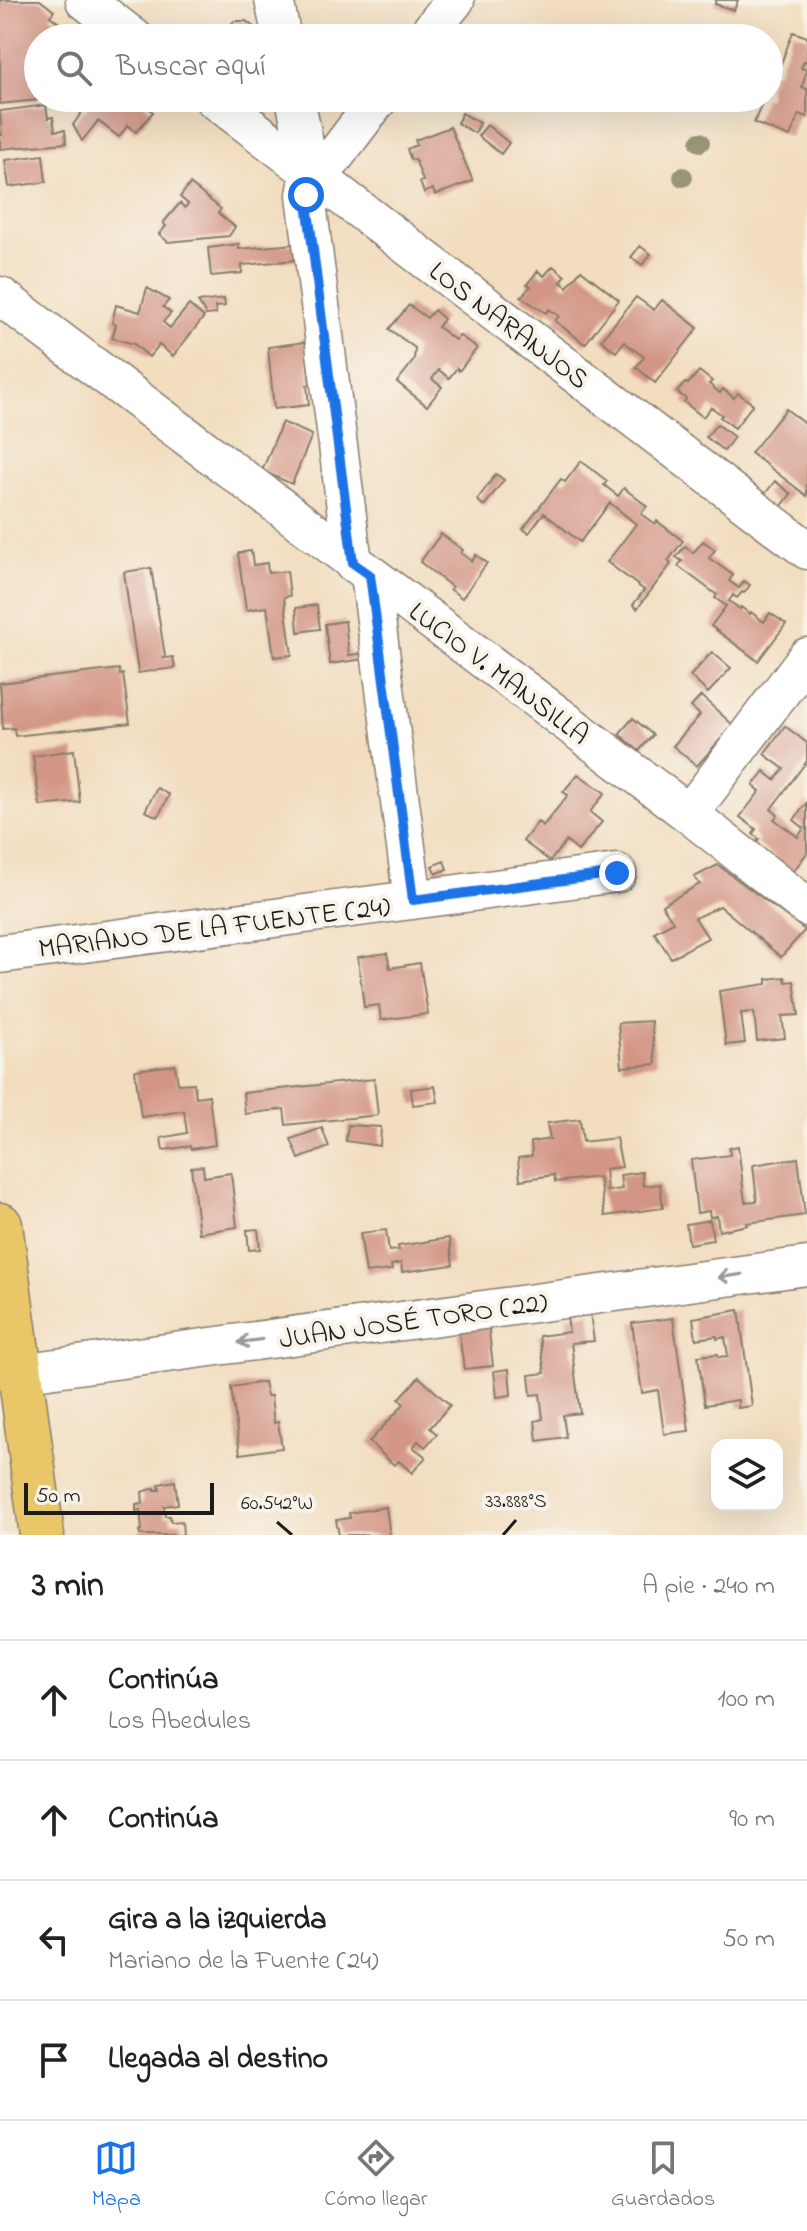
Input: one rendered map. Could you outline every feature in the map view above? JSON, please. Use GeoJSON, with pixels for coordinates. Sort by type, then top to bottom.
{"type":"FeatureCollection","features":[{"type":"Feature","properties":{"kind":"highway"},"geometry":{"type":"LineString","coordinates":[[0,1225],[42,1535]]}},
{"type":"Feature","properties":{"kind":"street"},"geometry":{"type":"LineString","coordinates":[[85,0],[116,24]]}},
{"type":"Feature","properties":{"kind":"street"},"geometry":{"type":"LineString","coordinates":[[274,0],[279,24]]}},
{"type":"Feature","properties":{"kind":"street"},"geometry":{"type":"LineString","coordinates":[[436,24],[455,0]]}},
{"type":"Feature","properties":{"kind":"street","name":"LOS NARANJOS"},"geometry":{"type":"LineString","coordinates":[[231,112],[807,550]]}},
{"type":"Feature","properties":{"kind":"street"},"geometry":{"type":"LineString","coordinates":[[298,112],[310,173],[306,195],[413,900]]}},
{"type":"Feature","properties":{"kind":"street"},"geometry":{"type":"LineString","coordinates":[[310,173],[331,161],[368,112]]}},
{"type":"Feature","properties":{"kind":"street","name":"LUCIO V. MANSILLA"},"geometry":{"type":"LineString","coordinates":[[0,296],[689,814],[807,907]]}},
{"type":"Feature","properties":{"kind":"street"},"geometry":{"type":"LineString","coordinates":[[689,814],[807,657]]}},
{"type":"Feature","properties":{"kind":"street","name":"MARIANO DE LA FUENTE (24)"},"geometry":{"type":"LineString","coordinates":[[0,954],[617,873]]}},
{"type":"Feature","properties":{"kind":"street","name":"JUAN JOSÉ TORO (22)"},"geometry":{"type":"LineString","coordinates":[[19,1373],[807,1266]]}},
{"type":"Feature","properties":{"kind":"building"},"geometry":{"type":"Polygon","coordinates":[[[0,0],[40,0],[54,11],[50,16],[59,23],[24,24],[24,101],[0,104],[0,0]]]}},
{"type":"Feature","properties":{"kind":"building"},"geometry":{"type":"Polygon","coordinates":[[[716,0],[738,0],[734,10],[715,4],[716,0]]]}},
{"type":"Feature","properties":{"kind":"building"},"geometry":{"type":"Polygon","coordinates":[[[234,21],[246,21],[250,24],[232,24],[234,21]]]}},
{"type":"Feature","properties":{"kind":"building"},"geometry":{"type":"Polygon","coordinates":[[[793,32],[807,37],[807,62],[804,61],[801,68],[807,70],[802,87],[807,89],[807,117],[799,114],[790,137],[754,123],[758,112],[783,112],[783,58],[793,32]]]}},
{"type":"Feature","properties":{"kind":"building"},"geometry":{"type":"Polygon","coordinates":[[[24,108],[24,112],[47,112],[48,118],[53,117],[55,131],[65,130],[66,143],[0,149],[0,111],[24,108]]]}},
{"type":"Feature","properties":{"kind":"building"},"geometry":{"type":"Polygon","coordinates":[[[82,112],[153,112],[136,132],[128,125],[119,137],[98,121],[82,141],[73,125],[82,112]]]}},
{"type":"Feature","properties":{"kind":"building"},"geometry":{"type":"Polygon","coordinates":[[[462,113],[480,123],[475,133],[457,123],[462,113]]]}},
{"type":"Feature","properties":{"kind":"building"},"geometry":{"type":"Polygon","coordinates":[[[487,125],[509,143],[501,154],[478,136],[487,125]]]}},
{"type":"Feature","properties":{"kind":"building"},"geometry":{"type":"Polygon","coordinates":[[[450,127],[473,181],[435,195],[433,189],[424,193],[415,159],[411,160],[407,149],[417,145],[415,140],[450,127]]]}},
{"type":"Feature","properties":{"kind":"building"},"geometry":{"type":"Polygon","coordinates":[[[43,155],[46,182],[9,187],[5,160],[43,155]]]}},
{"type":"Feature","properties":{"kind":"building"},"geometry":{"type":"Polygon","coordinates":[[[190,184],[221,209],[218,213],[235,227],[229,236],[168,242],[159,234],[166,226],[163,223],[180,203],[185,208],[188,204],[180,197],[190,184]]]}},
{"type":"Feature","properties":{"kind":"building"},"geometry":{"type":"Polygon","coordinates":[[[239,244],[239,249],[295,244],[297,260],[242,265],[242,273],[211,276],[208,248],[239,244]]]}},
{"type":"Feature","properties":{"kind":"building"},"geometry":{"type":"Polygon","coordinates":[[[640,246],[651,254],[642,265],[631,257],[640,246]]]}},
{"type":"Feature","properties":{"kind":"building"},"geometry":{"type":"Polygon","coordinates":[[[553,266],[565,276],[561,282],[567,287],[581,270],[619,300],[585,344],[555,321],[559,316],[549,309],[546,313],[521,297],[538,271],[544,276],[553,266]]]}},
{"type":"Feature","properties":{"kind":"building"},"geometry":{"type":"Polygon","coordinates":[[[147,288],[169,300],[163,307],[171,313],[163,322],[170,328],[189,305],[204,317],[173,356],[159,345],[149,357],[134,344],[112,338],[116,325],[112,323],[116,305],[140,312],[147,288]]]}},
{"type":"Feature","properties":{"kind":"building"},"geometry":{"type":"Polygon","coordinates":[[[636,297],[654,310],[662,300],[698,328],[655,383],[636,367],[644,357],[624,342],[616,352],[601,340],[636,297]]]}},
{"type":"Feature","properties":{"kind":"building"},"geometry":{"type":"Polygon","coordinates":[[[224,299],[225,306],[215,307],[216,314],[206,315],[198,302],[224,299]]]}},
{"type":"Feature","properties":{"kind":"building"},"geometry":{"type":"Polygon","coordinates":[[[409,305],[427,318],[434,310],[444,319],[438,327],[455,340],[459,335],[477,348],[459,371],[457,368],[449,378],[439,370],[432,379],[442,387],[427,406],[397,382],[414,360],[415,348],[389,329],[409,305]]]}},
{"type":"Feature","properties":{"kind":"building"},"geometry":{"type":"Polygon","coordinates":[[[306,342],[309,405],[274,409],[268,347],[306,342]]]}},
{"type":"Feature","properties":{"kind":"building"},"geometry":{"type":"Polygon","coordinates":[[[699,371],[712,381],[709,384],[720,393],[723,389],[734,398],[738,393],[753,404],[735,428],[711,407],[703,417],[677,392],[699,371]]]}},
{"type":"Feature","properties":{"kind":"building"},"geometry":{"type":"Polygon","coordinates":[[[786,409],[807,425],[807,496],[751,453],[786,409]]]}},
{"type":"Feature","properties":{"kind":"building"},"geometry":{"type":"Polygon","coordinates":[[[282,422],[312,435],[292,484],[262,471],[282,422]]]}},
{"type":"Feature","properties":{"kind":"building"},"geometry":{"type":"Polygon","coordinates":[[[717,424],[734,437],[724,451],[706,437],[717,424]]]}},
{"type":"Feature","properties":{"kind":"building"},"geometry":{"type":"Polygon","coordinates":[[[581,461],[607,481],[604,485],[618,496],[624,488],[647,506],[641,514],[655,524],[657,521],[683,541],[668,561],[671,564],[637,609],[633,605],[644,590],[607,562],[636,524],[610,503],[580,542],[544,513],[529,533],[523,529],[561,479],[565,482],[581,461]]]}},
{"type":"Feature","properties":{"kind":"building"},"geometry":{"type":"Polygon","coordinates":[[[496,474],[504,480],[484,506],[477,500],[496,474]]]}},
{"type":"Feature","properties":{"kind":"building"},"geometry":{"type":"Polygon","coordinates":[[[775,481],[791,494],[781,507],[765,494],[775,481]]]}},
{"type":"Feature","properties":{"kind":"building"},"geometry":{"type":"Polygon","coordinates":[[[441,534],[472,561],[476,555],[487,563],[462,598],[420,562],[441,534]]]}},
{"type":"Feature","properties":{"kind":"building"},"geometry":{"type":"Polygon","coordinates":[[[703,541],[715,550],[709,558],[733,575],[729,581],[739,588],[744,581],[750,585],[744,593],[737,598],[733,595],[729,601],[764,622],[770,613],[786,624],[758,661],[711,626],[726,606],[715,598],[717,595],[678,566],[682,561],[676,557],[685,546],[693,553],[703,541]]]}},
{"type":"Feature","properties":{"kind":"building"},"geometry":{"type":"Polygon","coordinates":[[[251,551],[253,565],[267,563],[268,573],[287,571],[290,596],[284,597],[292,655],[274,657],[267,607],[246,610],[238,553],[251,551]]]}},
{"type":"Feature","properties":{"kind":"building"},"geometry":{"type":"Polygon","coordinates":[[[151,568],[164,658],[173,657],[175,668],[138,673],[124,572],[151,568]]]}},
{"type":"Feature","properties":{"kind":"building"},"geometry":{"type":"Polygon","coordinates":[[[317,605],[320,629],[298,632],[296,608],[317,605]]]}},
{"type":"Feature","properties":{"kind":"building"},"geometry":{"type":"Polygon","coordinates":[[[345,621],[349,655],[364,653],[365,659],[330,664],[325,624],[345,621]]]}},
{"type":"Feature","properties":{"kind":"building"},"geometry":{"type":"Polygon","coordinates":[[[712,652],[731,668],[708,693],[690,676],[712,652]]]}},
{"type":"Feature","properties":{"kind":"building"},"geometry":{"type":"Polygon","coordinates":[[[119,669],[120,675],[123,674],[130,723],[15,736],[14,728],[3,729],[0,683],[119,669]]]}},
{"type":"Feature","properties":{"kind":"building"},"geometry":{"type":"Polygon","coordinates":[[[701,696],[733,725],[697,766],[673,746],[700,715],[691,707],[701,696]]]}},
{"type":"Feature","properties":{"kind":"building"},"geometry":{"type":"Polygon","coordinates":[[[633,718],[653,735],[639,751],[619,734],[633,718]]]}},
{"type":"Feature","properties":{"kind":"building"},"geometry":{"type":"Polygon","coordinates":[[[785,726],[807,743],[807,761],[771,809],[778,815],[774,819],[798,837],[804,828],[794,820],[807,802],[807,853],[792,873],[756,843],[759,839],[753,834],[756,829],[740,817],[760,791],[753,785],[764,771],[775,780],[784,769],[764,754],[785,726]]]}},
{"type":"Feature","properties":{"kind":"building"},"geometry":{"type":"Polygon","coordinates":[[[74,750],[80,802],[40,806],[33,756],[74,750]]]}},
{"type":"Feature","properties":{"kind":"building"},"geometry":{"type":"Polygon","coordinates":[[[578,774],[605,793],[590,812],[602,822],[578,851],[566,841],[550,861],[523,841],[538,822],[543,826],[568,795],[563,792],[578,774]]]}},
{"type":"Feature","properties":{"kind":"building"},"geometry":{"type":"Polygon","coordinates":[[[157,788],[169,795],[158,817],[145,811],[157,788]]]}},
{"type":"Feature","properties":{"kind":"building"},"geometry":{"type":"Polygon","coordinates":[[[444,861],[447,869],[436,874],[432,866],[444,861]]]}},
{"type":"Feature","properties":{"kind":"building"},"geometry":{"type":"Polygon","coordinates":[[[718,865],[805,930],[781,957],[720,906],[695,918],[708,938],[671,958],[654,932],[673,922],[662,905],[700,884],[694,877],[718,865]]]}},
{"type":"Feature","properties":{"kind":"building"},"geometry":{"type":"Polygon","coordinates":[[[387,953],[390,968],[420,963],[428,1014],[381,1020],[379,1005],[364,1007],[358,957],[387,953]]]}},
{"type":"Feature","properties":{"kind":"building"},"geometry":{"type":"Polygon","coordinates":[[[785,977],[786,982],[794,981],[799,1015],[782,1016],[785,1038],[757,1041],[754,1012],[741,1013],[745,1043],[726,1045],[719,991],[767,984],[767,979],[785,977]]]}},
{"type":"Feature","properties":{"kind":"building"},"geometry":{"type":"Polygon","coordinates":[[[651,1021],[656,1064],[622,1067],[618,1023],[651,1021]]]}},
{"type":"Feature","properties":{"kind":"building"},"geometry":{"type":"Polygon","coordinates":[[[175,1065],[178,1084],[194,1083],[196,1097],[209,1095],[215,1145],[163,1150],[161,1138],[187,1133],[184,1111],[141,1117],[135,1070],[175,1065]]]}},
{"type":"Feature","properties":{"kind":"building"},"geometry":{"type":"Polygon","coordinates":[[[374,1079],[378,1115],[286,1125],[284,1109],[245,1114],[243,1093],[374,1079]]]}},
{"type":"Feature","properties":{"kind":"building"},"geometry":{"type":"Polygon","coordinates":[[[435,1086],[438,1102],[413,1105],[411,1089],[435,1086]]]}},
{"type":"Feature","properties":{"kind":"building"},"geometry":{"type":"Polygon","coordinates":[[[580,1119],[583,1142],[616,1138],[622,1167],[605,1169],[607,1191],[622,1189],[620,1175],[642,1172],[643,1186],[660,1184],[663,1208],[605,1216],[599,1177],[555,1182],[554,1175],[520,1180],[518,1158],[532,1156],[531,1142],[550,1139],[547,1123],[580,1119]]]}},
{"type":"Feature","properties":{"kind":"building"},"geometry":{"type":"Polygon","coordinates":[[[348,1125],[381,1127],[380,1146],[346,1141],[348,1125]]]}},
{"type":"Feature","properties":{"kind":"building"},"geometry":{"type":"Polygon","coordinates":[[[322,1128],[329,1147],[299,1159],[291,1139],[322,1128]]]}},
{"type":"Feature","properties":{"kind":"building"},"geometry":{"type":"Polygon","coordinates":[[[738,1146],[745,1202],[757,1201],[753,1165],[798,1158],[805,1215],[747,1223],[719,1231],[717,1216],[710,1217],[709,1211],[697,1213],[691,1160],[730,1155],[729,1148],[738,1146]]]}},
{"type":"Feature","properties":{"kind":"building"},"geometry":{"type":"Polygon","coordinates":[[[203,1166],[204,1177],[231,1173],[237,1227],[199,1233],[191,1167],[203,1166]]]}},
{"type":"Feature","properties":{"kind":"building"},"geometry":{"type":"Polygon","coordinates":[[[710,1220],[713,1240],[689,1244],[686,1224],[710,1220]]]}},
{"type":"Feature","properties":{"kind":"building"},"geometry":{"type":"Polygon","coordinates":[[[258,1229],[260,1249],[249,1250],[247,1230],[258,1229]]]}},
{"type":"Feature","properties":{"kind":"building"},"geometry":{"type":"Polygon","coordinates":[[[386,1230],[389,1251],[399,1250],[398,1246],[449,1238],[453,1265],[402,1272],[401,1263],[391,1265],[392,1270],[366,1273],[360,1233],[386,1230]]]}},
{"type":"Feature","properties":{"kind":"building"},"geometry":{"type":"Polygon","coordinates":[[[739,1310],[752,1406],[738,1408],[738,1400],[705,1405],[698,1356],[728,1356],[725,1337],[696,1339],[693,1318],[739,1310]]]}},
{"type":"Feature","properties":{"kind":"building"},"geometry":{"type":"Polygon","coordinates":[[[590,1313],[594,1341],[571,1343],[580,1413],[563,1415],[566,1437],[537,1441],[535,1421],[543,1419],[540,1394],[531,1395],[529,1375],[545,1373],[539,1336],[569,1332],[567,1316],[590,1313]]]}},
{"type":"Feature","properties":{"kind":"building"},"geometry":{"type":"Polygon","coordinates":[[[673,1318],[689,1431],[664,1434],[658,1390],[642,1393],[632,1323],[673,1318]]]}},
{"type":"Feature","properties":{"kind":"building"},"geometry":{"type":"Polygon","coordinates":[[[488,1323],[493,1366],[464,1369],[458,1327],[488,1323]]]}},
{"type":"Feature","properties":{"kind":"building"},"geometry":{"type":"Polygon","coordinates":[[[509,1369],[511,1395],[497,1397],[494,1371],[509,1369]]]}},
{"type":"Feature","properties":{"kind":"building"},"geometry":{"type":"Polygon","coordinates":[[[419,1377],[450,1405],[430,1428],[437,1434],[425,1447],[418,1441],[413,1447],[426,1457],[412,1473],[399,1461],[394,1465],[369,1442],[404,1404],[399,1399],[419,1377]]]}},
{"type":"Feature","properties":{"kind":"building"},"geometry":{"type":"Polygon","coordinates":[[[264,1382],[267,1396],[271,1396],[274,1423],[278,1422],[282,1448],[240,1454],[231,1387],[264,1382]]]}},
{"type":"Feature","properties":{"kind":"building"},"geometry":{"type":"Polygon","coordinates":[[[175,1481],[178,1504],[164,1506],[165,1516],[170,1516],[171,1522],[182,1521],[183,1535],[140,1535],[140,1510],[136,1511],[136,1504],[143,1503],[142,1492],[155,1488],[160,1490],[159,1484],[175,1481]]]}},
{"type":"Feature","properties":{"kind":"building"},"geometry":{"type":"Polygon","coordinates":[[[386,1507],[390,1535],[339,1535],[336,1520],[350,1518],[349,1513],[386,1507]]]}},
{"type":"Feature","properties":{"kind":"route"},"geometry":{"type":"LineString","coordinates":[[306,195],[353,563],[370,575],[413,900],[617,873]]}}]}
